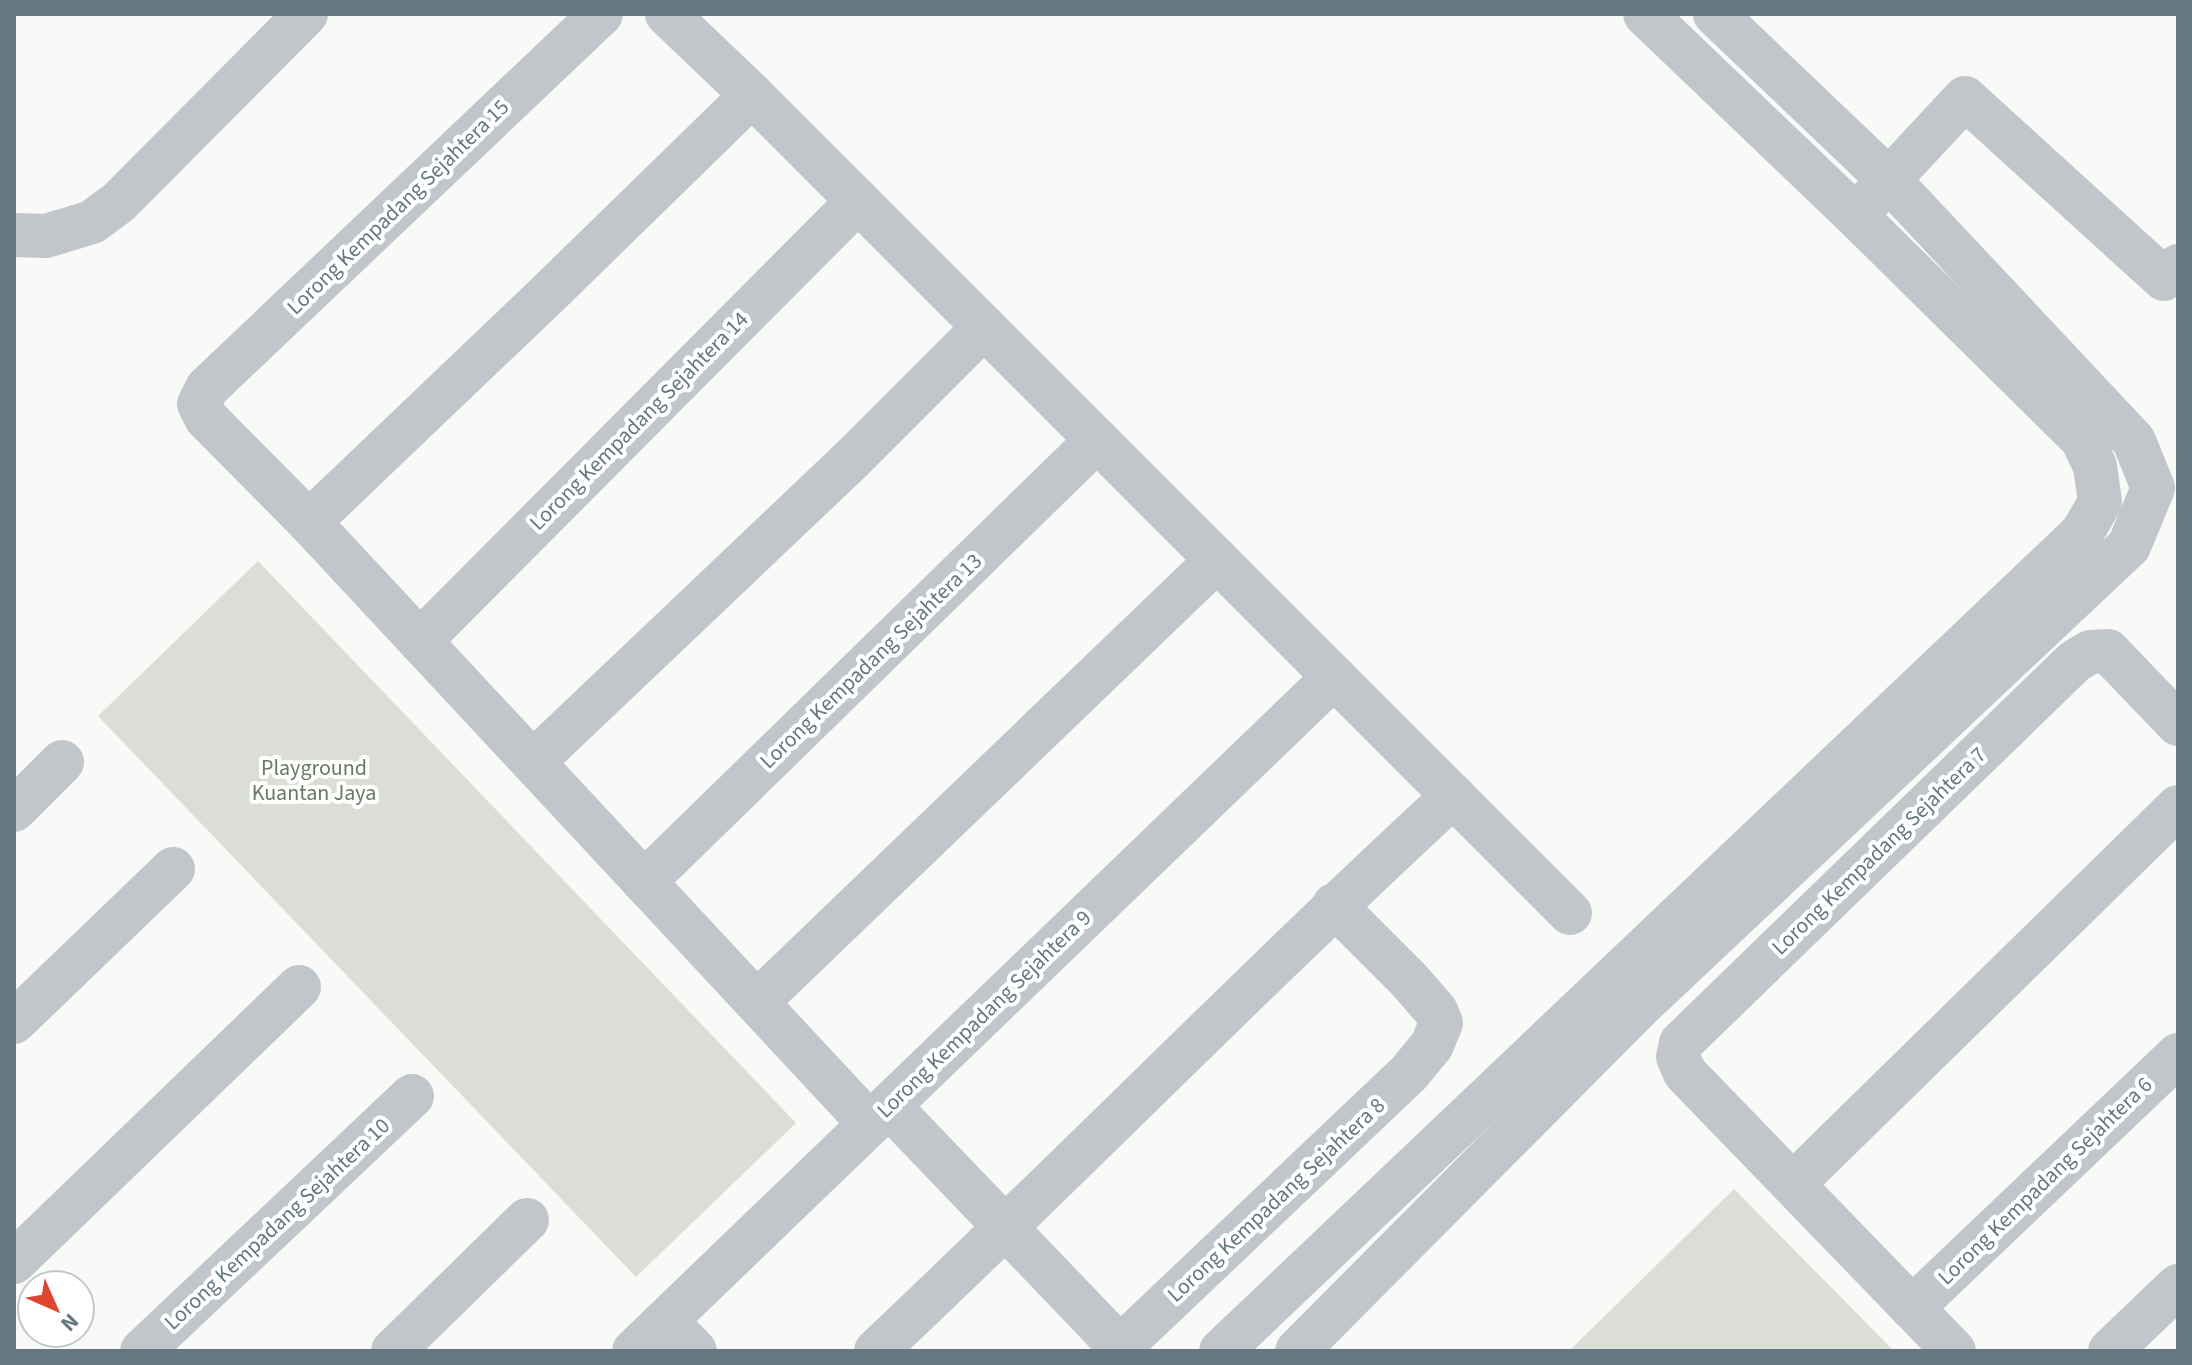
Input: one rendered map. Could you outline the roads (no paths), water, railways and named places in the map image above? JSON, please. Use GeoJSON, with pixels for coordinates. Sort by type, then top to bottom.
{"type":"FeatureCollection","features":[{"type":"Feature","properties":{"kind":"street"},"geometry":{"type":"LineString","coordinates":[[14,235],[46,236],[92,222],[119,202],[306,14]]}},
{"type":"Feature","properties":{"kind":"street","name":"Lorong Kempadang Sejahtera 15"},"geometry":{"type":"LineString","coordinates":[[309,522],[206,418],[199,404],[207,388],[601,14]]}},
{"type":"Feature","properties":{"kind":"street"},"geometry":{"type":"LineString","coordinates":[[667,14],[752,95],[1570,913]]}},
{"type":"Feature","properties":{"kind":"street"},"geometry":{"type":"LineString","coordinates":[[1221,1351],[2082,533],[2100,502],[2095,466],[2082,439],[1645,14]]}},
{"type":"Feature","properties":{"kind":"street"},"geometry":{"type":"LineString","coordinates":[[1297,1351],[1639,1007],[2129,546],[2153,488],[2134,441],[1888,179],[1715,14]]}},
{"type":"Feature","properties":{"kind":"street"},"geometry":{"type":"LineString","coordinates":[[752,95],[309,522],[757,1002],[1006,1228],[1118,1349]]}},
{"type":"Feature","properties":{"kind":"street"},"geometry":{"type":"LineString","coordinates":[[1856,216],[1965,98],[2164,279],[2178,266]]}},
{"type":"Feature","properties":{"kind":"street","name":"Lorong Kempadang Sejahtera 14"},"geometry":{"type":"LineString","coordinates":[[420,641],[858,201]]}},
{"type":"Feature","properties":{"kind":"street"},"geometry":{"type":"LineString","coordinates":[[533,762],[852,459],[984,327]]}},
{"type":"Feature","properties":{"kind":"street","name":"Lorong Kempadang Sejahtera 13"},"geometry":{"type":"LineString","coordinates":[[644,882],[1097,440]]}},
{"type":"Feature","properties":{"kind":"street"},"geometry":{"type":"LineString","coordinates":[[757,1002],[1217,560]]}},
{"type":"Feature","properties":{"kind":"street","name":"Lorong Kempadang Sejahtera 7"},"geometry":{"type":"LineString","coordinates":[[1793,1184],[1685,1073],[1678,1057],[1681,1043],[2075,661],[2090,652],[2108,651],[2178,724]]}},
{"type":"Feature","properties":{"kind":"street","name":"Lorong Kempadang Sejahtera 9"},"geometry":{"type":"LineString","coordinates":[[634,1351],[680,1336],[880,1115],[1334,677]]}},
{"type":"Feature","properties":{"kind":"street"},"geometry":{"type":"LineString","coordinates":[[14,810],[62,762]]}},
{"type":"Feature","properties":{"kind":"street"},"geometry":{"type":"LineString","coordinates":[[876,1351],[1006,1228],[1334,905],[1453,796]]}},
{"type":"Feature","properties":{"kind":"street"},"geometry":{"type":"LineString","coordinates":[[1954,1351],[1793,1184],[2178,807]]}},
{"type":"Feature","properties":{"kind":"street"},"geometry":{"type":"LineString","coordinates":[[14,1022],[173,869]]}},
{"type":"Feature","properties":{"kind":"street","name":"Lorong Kempadang Sejahtera 8"},"geometry":{"type":"LineString","coordinates":[[1118,1349],[1409,1073],[1432,1045],[1441,1023],[1436,1011],[1334,905]]}},
{"type":"Feature","properties":{"kind":"street"},"geometry":{"type":"LineString","coordinates":[[14,1262],[299,987]]}},
{"type":"Feature","properties":{"kind":"street","name":"Lorong Kempadang Sejahtera 6"},"geometry":{"type":"LineString","coordinates":[[1912,1308],[2178,1055]]}},
{"type":"Feature","properties":{"kind":"street","name":"Lorong Kempadang Sejahtera 10"},"geometry":{"type":"LineString","coordinates":[[142,1351],[412,1096]]}},
{"type":"Feature","properties":{"kind":"street"},"geometry":{"type":"LineString","coordinates":[[393,1351],[527,1220]]}},
{"type":"Feature","properties":{"kind":"street"},"geometry":{"type":"LineString","coordinates":[[2110,1351],[2178,1286]]}},
{"type":"Feature","properties":{"kind":"park label","name":"Playground Kuantan Jaya"},"geometry":{"type":"Point","coordinates":[314,780]}}]}
